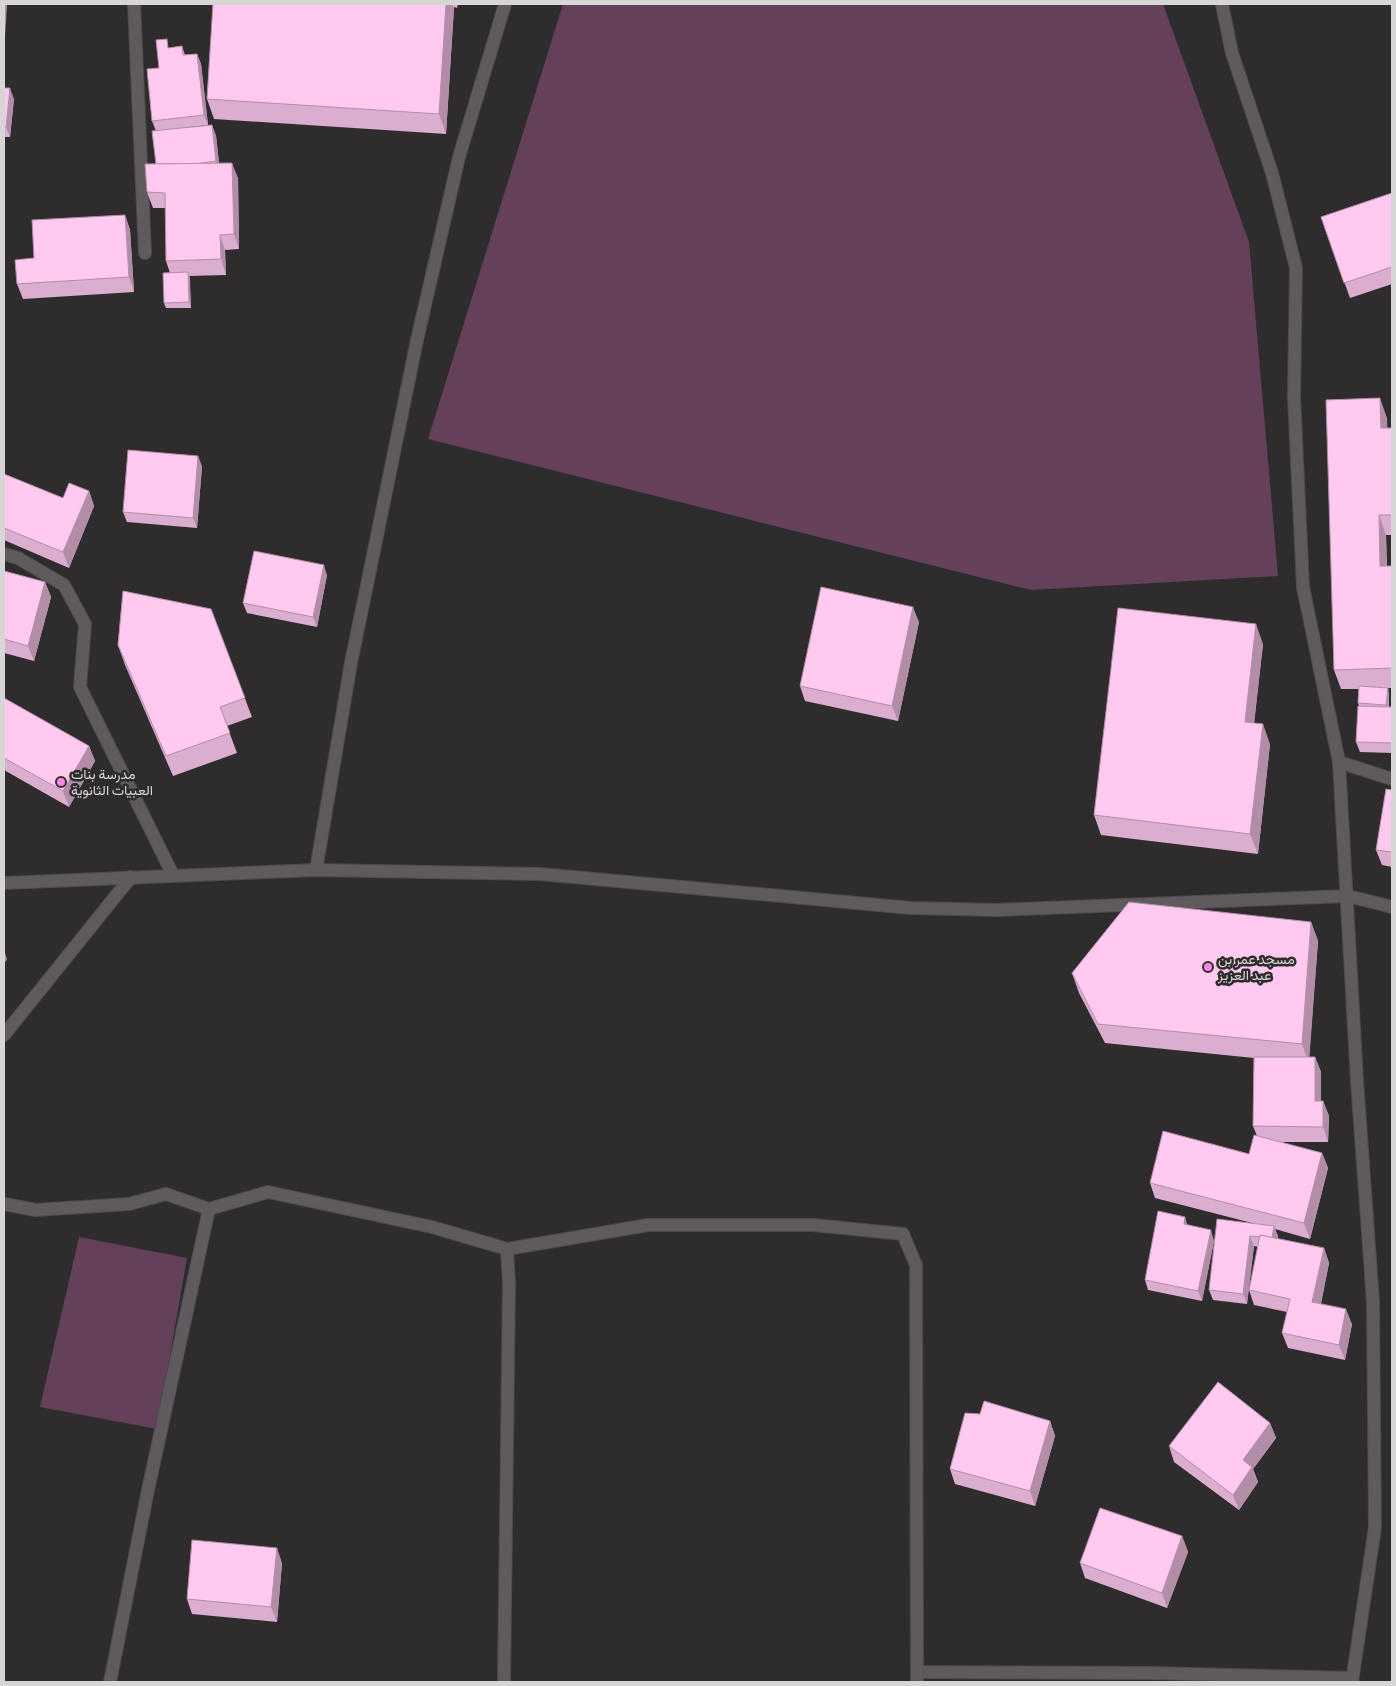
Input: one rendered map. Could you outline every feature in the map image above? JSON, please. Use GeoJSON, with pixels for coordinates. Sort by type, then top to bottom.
{"type":"FeatureCollection","features":[{"type":"Feature","properties":{"kind":"street"},"geometry":{"type":"LineString","coordinates":[[134,4],[145,253]]}},
{"type":"Feature","properties":{"kind":"street"},"geometry":{"type":"LineString","coordinates":[[316,870],[351,664],[415,349],[459,157],[504,4]]}},
{"type":"Feature","properties":{"kind":"street"},"geometry":{"type":"LineString","coordinates":[[4,1204],[36,1210],[129,1204],[166,1194],[209,1209],[268,1192],[432,1227],[507,1249],[648,1225],[813,1225],[903,1234],[916,1264],[917,1677],[1149,1674],[1352,1680],[1375,1527],[1373,1302],[1357,1081],[1339,762],[1303,586],[1294,396],[1296,268],[1272,173],[1232,53],[1222,4]]}},
{"type":"Feature","properties":{"kind":"street"},"geometry":{"type":"LineString","coordinates":[[4,554],[18,558],[64,585],[85,624],[80,687],[173,875]]}},
{"type":"Feature","properties":{"kind":"street"},"geometry":{"type":"LineString","coordinates":[[1339,762],[1392,779]]}},
{"type":"Feature","properties":{"kind":"street"},"geometry":{"type":"LineString","coordinates":[[4,883],[316,870],[540,874],[911,908],[996,910],[1348,896],[1392,907]]}},
{"type":"Feature","properties":{"kind":"street"},"geometry":{"type":"LineString","coordinates":[[4,1035],[131,877]]}},
{"type":"Feature","properties":{"kind":"street"},"geometry":{"type":"LineString","coordinates":[[110,1682],[148,1490],[209,1209]]}},
{"type":"Feature","properties":{"kind":"street"},"geometry":{"type":"LineString","coordinates":[[504,1682],[509,1283],[507,1249]]}},
{"type":"Feature","properties":{"kind":"shaded area"},"geometry":{"type":"Polygon","coordinates":[[[563,4],[1163,4],[1249,242],[1278,576],[1031,590],[428,439],[563,4]]]}},
{"type":"Feature","properties":{"kind":"shaded area"},"geometry":{"type":"Polygon","coordinates":[[[79,1237],[187,1258],[157,1429],[40,1407],[79,1237]]]}},
{"type":"Feature","properties":{"kind":"building"},"geometry":{"type":"Polygon","coordinates":[[[213,4],[446,4],[439,114],[207,99],[213,4]]]}},
{"type":"Feature","properties":{"kind":"building"},"geometry":{"type":"Polygon","coordinates":[[[167,39],[168,48],[182,46],[183,55],[197,54],[204,115],[152,121],[147,69],[159,68],[156,40],[167,39]]]}},
{"type":"Feature","properties":{"kind":"building"},"geometry":{"type":"Polygon","coordinates":[[[4,88],[10,88],[6,127],[4,127],[4,88]]]}},
{"type":"Feature","properties":{"kind":"building"},"geometry":{"type":"Polygon","coordinates":[[[212,125],[216,161],[195,164],[156,164],[152,131],[212,125]]]}},
{"type":"Feature","properties":{"kind":"building"},"geometry":{"type":"Polygon","coordinates":[[[232,163],[234,234],[220,235],[221,259],[166,261],[165,193],[147,192],[145,164],[232,163]]]}},
{"type":"Feature","properties":{"kind":"building"},"geometry":{"type":"Polygon","coordinates":[[[1392,193],[1392,267],[1344,283],[1321,217],[1392,193]]]}},
{"type":"Feature","properties":{"kind":"building"},"geometry":{"type":"Polygon","coordinates":[[[125,215],[129,277],[17,284],[15,260],[34,258],[32,220],[125,215]]]}},
{"type":"Feature","properties":{"kind":"building"},"geometry":{"type":"Polygon","coordinates":[[[188,272],[189,302],[164,303],[163,273],[188,272]]]}},
{"type":"Feature","properties":{"kind":"building"},"geometry":{"type":"Polygon","coordinates":[[[1380,398],[1381,428],[1392,428],[1392,515],[1379,515],[1380,566],[1392,566],[1392,668],[1334,670],[1326,400],[1380,398]]]}},
{"type":"Feature","properties":{"kind":"building"},"geometry":{"type":"Polygon","coordinates":[[[128,450],[198,456],[193,518],[123,512],[128,450]]]}},
{"type":"Feature","properties":{"kind":"building"},"geometry":{"type":"Polygon","coordinates":[[[4,474],[63,498],[69,483],[89,491],[63,552],[4,528],[4,474]]]}},
{"type":"Feature","properties":{"kind":"building"},"geometry":{"type":"Polygon","coordinates":[[[254,551],[324,565],[313,617],[243,603],[254,551]]]}},
{"type":"Feature","properties":{"kind":"building"},"geometry":{"type":"Polygon","coordinates":[[[4,571],[45,582],[28,646],[4,639],[4,571]]]}},
{"type":"Feature","properties":{"kind":"building"},"geometry":{"type":"Polygon","coordinates":[[[821,587],[913,607],[892,706],[800,686],[821,587]]]}},
{"type":"Feature","properties":{"kind":"building"},"geometry":{"type":"Polygon","coordinates":[[[123,591],[211,609],[245,698],[220,707],[230,733],[166,756],[118,645],[123,591]]]}},
{"type":"Feature","properties":{"kind":"building"},"geometry":{"type":"Polygon","coordinates":[[[1118,608],[1256,624],[1245,722],[1263,724],[1250,834],[1094,815],[1118,608]]]}},
{"type":"Feature","properties":{"kind":"building"},"geometry":{"type":"Polygon","coordinates":[[[1359,686],[1388,688],[1386,705],[1358,703],[1359,686]]]}},
{"type":"Feature","properties":{"kind":"building","name":"مدرسة بنات العبيات الثانوية"},"geometry":{"type":"Polygon","coordinates":[[[4,698],[89,746],[63,791],[4,758],[4,698]]]}},
{"type":"Feature","properties":{"kind":"building"},"geometry":{"type":"Polygon","coordinates":[[[1358,706],[1392,707],[1392,743],[1356,742],[1358,706]]]}},
{"type":"Feature","properties":{"kind":"building"},"geometry":{"type":"Polygon","coordinates":[[[1386,789],[1392,790],[1392,852],[1376,850],[1386,789]]]}},
{"type":"Feature","properties":{"kind":"building","name":"مسجد عمر بن عبد العزيز"},"geometry":{"type":"Polygon","coordinates":[[[1129,902],[1311,922],[1302,1044],[1098,1024],[1072,973],[1129,902]]]}},
{"type":"Feature","properties":{"kind":"building"},"geometry":{"type":"Polygon","coordinates":[[[1254,1057],[1315,1057],[1315,1101],[1323,1101],[1323,1127],[1253,1126],[1254,1057]]]}},
{"type":"Feature","properties":{"kind":"building"},"geometry":{"type":"Polygon","coordinates":[[[1163,1131],[1249,1154],[1254,1135],[1322,1153],[1304,1223],[1150,1183],[1163,1131]]]}},
{"type":"Feature","properties":{"kind":"building"},"geometry":{"type":"Polygon","coordinates":[[[1158,1211],[1185,1217],[1184,1224],[1211,1230],[1198,1291],[1145,1280],[1158,1211]]]}},
{"type":"Feature","properties":{"kind":"building"},"geometry":{"type":"Polygon","coordinates":[[[1217,1219],[1274,1226],[1272,1238],[1260,1235],[1260,1237],[1250,1236],[1243,1294],[1209,1290],[1217,1219]]]}},
{"type":"Feature","properties":{"kind":"building"},"geometry":{"type":"Polygon","coordinates":[[[1260,1235],[1324,1248],[1312,1302],[1346,1309],[1339,1345],[1282,1333],[1290,1299],[1249,1290],[1260,1235]]]}},
{"type":"Feature","properties":{"kind":"building"},"geometry":{"type":"Polygon","coordinates":[[[1218,1382],[1270,1423],[1243,1460],[1252,1467],[1233,1495],[1169,1446],[1218,1382]]]}},
{"type":"Feature","properties":{"kind":"building"},"geometry":{"type":"Polygon","coordinates":[[[984,1401],[1050,1421],[1030,1491],[950,1469],[965,1413],[980,1414],[984,1401]]]}},
{"type":"Feature","properties":{"kind":"building"},"geometry":{"type":"Polygon","coordinates":[[[1100,1508],[1182,1536],[1162,1593],[1080,1563],[1100,1508]]]}},
{"type":"Feature","properties":{"kind":"building"},"geometry":{"type":"Polygon","coordinates":[[[192,1540],[277,1548],[271,1607],[187,1599],[192,1540]]]}},
{"type":"Feature","properties":{"kind":"place","name":"مدرسة بنات العبيات الثانوية"},"geometry":{"type":"Point","coordinates":[61,782]}},
{"type":"Feature","properties":{"kind":"place","name":"مسجد عمر بن عبد العزيز"},"geometry":{"type":"Point","coordinates":[1208,967]}}]}
